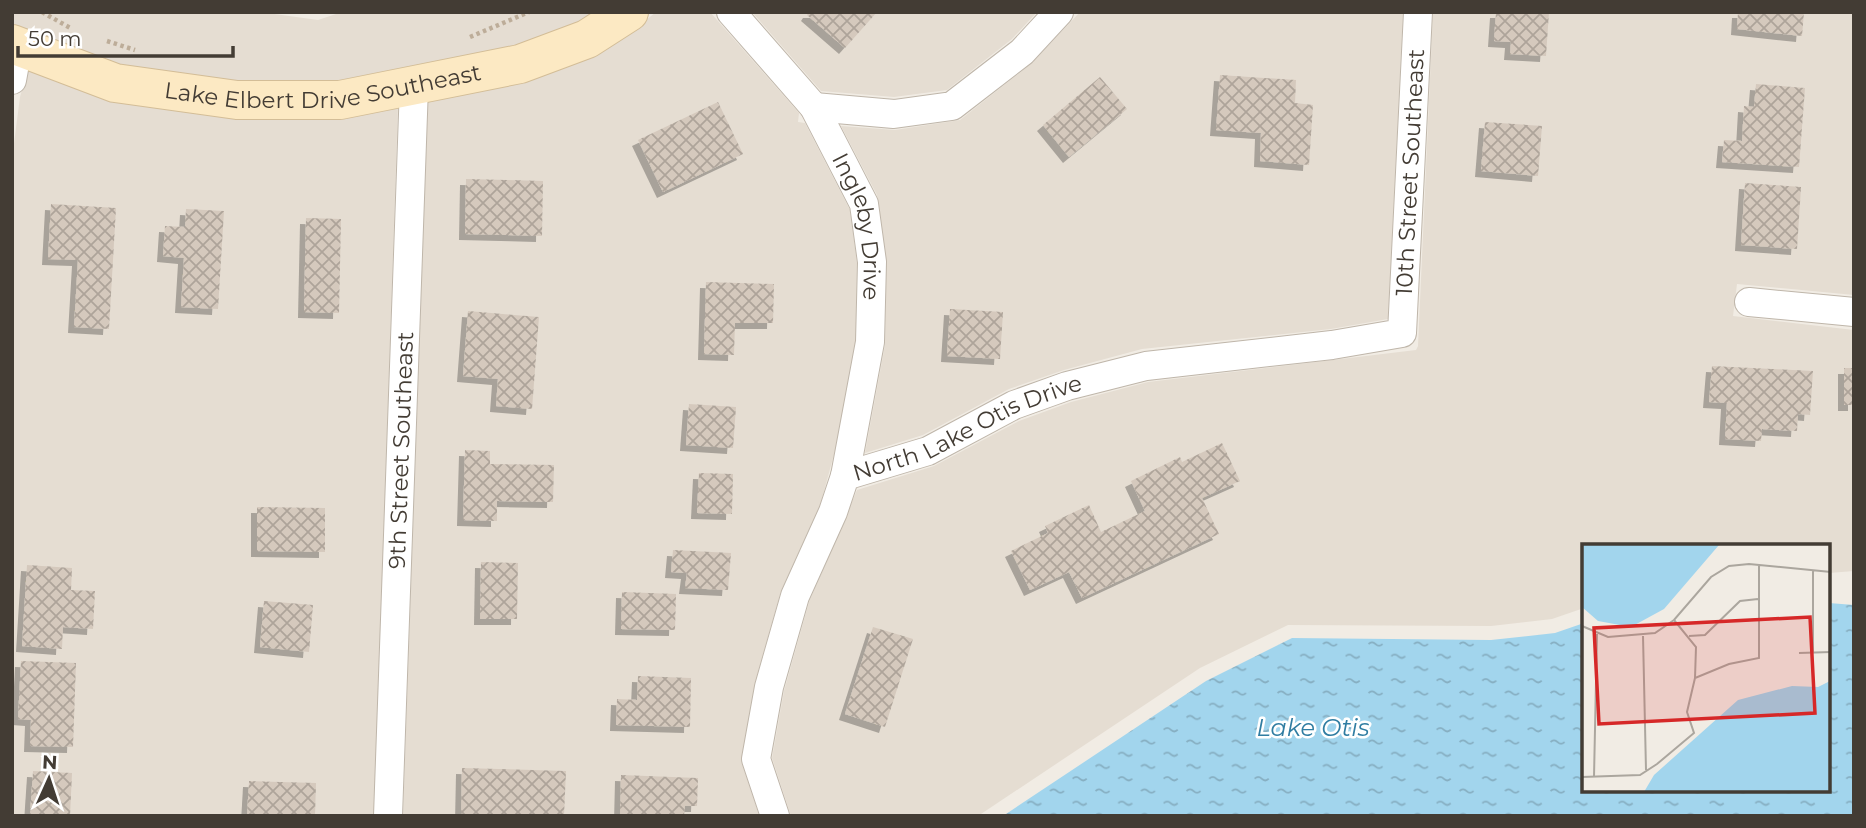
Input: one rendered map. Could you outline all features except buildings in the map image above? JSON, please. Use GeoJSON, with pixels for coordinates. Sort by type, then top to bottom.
{"type":"FeatureCollection","features":[{"type":"Feature","properties":{"kind":"main road","name":"Lake Elbert Drive Southeast"},"geometry":{"type":"LineString","coordinates":[[14,57],[115,83],[237,100],[340,100],[520,64],[587,39],[629,12]]}},
{"type":"Feature","properties":{"kind":"street","name":"Ingleby Drive"},"geometry":{"type":"LineString","coordinates":[[731,12],[814,107],[864,204],[872,262],[870,342],[845,476]]}},
{"type":"Feature","properties":{"kind":"street"},"geometry":{"type":"LineString","coordinates":[[814,107],[894,114],[952,106],[1022,51],[1059,12]]}},
{"type":"Feature","properties":{"kind":"street","name":"10th Street Southeast"},"geometry":{"type":"LineString","coordinates":[[1402,333],[1418,12]]}},
{"type":"Feature","properties":{"kind":"street","name":"9th Street Southeast"},"geometry":{"type":"LineString","coordinates":[[388,816],[414,86]]}},
{"type":"Feature","properties":{"kind":"street"},"geometry":{"type":"LineString","coordinates":[[1749,302],[1854,312]]}},
{"type":"Feature","properties":{"kind":"street","name":"North Lake Otis Drive"},"geometry":{"type":"LineString","coordinates":[[775,816],[756,759],[769,687],[795,596],[834,512],[845,476],[928,451],[1014,405],[1067,386],[1146,366],[1332,345],[1402,333]]}},
{"type":"Feature","properties":{"kind":"path"},"geometry":{"type":"LineString","coordinates":[[42,12],[82,34]]}},
{"type":"Feature","properties":{"kind":"path"},"geometry":{"type":"LineString","coordinates":[[467,38],[529,12]]}},
{"type":"Feature","properties":{"kind":"path"},"geometry":{"type":"LineString","coordinates":[[94,37],[142,52]]}},
{"type":"Feature","properties":{"kind":"shaded area"},"geometry":{"type":"Polygon","coordinates":[[[12,12],[260,12],[318,20],[342,12],[599,12],[581,24],[516,48],[338,83],[238,83],[118,67],[12,26],[12,12]]]}},
{"type":"Feature","properties":{"kind":"shaded area"},"geometry":{"type":"Polygon","coordinates":[[[656,12],[710,12],[799,113],[798,122],[805,123],[850,210],[857,263],[856,340],[840,432],[820,506],[781,591],[755,683],[742,756],[759,816],[403,816],[428,100],[645,21],[656,12]]]}},
{"type":"Feature","properties":{"kind":"shaded area"},"geometry":{"type":"Polygon","coordinates":[[[752,12],[1037,12],[1012,39],[947,90],[894,97],[821,91],[752,12]]]}},
{"type":"Feature","properties":{"kind":"shaded area"},"geometry":{"type":"Polygon","coordinates":[[[1080,12],[1403,12],[1388,319],[1331,329],[1142,349],[1064,370],[1009,389],[923,435],[865,453],[885,345],[886,260],[877,195],[841,126],[895,130],[960,120],[1032,63],[1080,12]]]}},
{"type":"Feature","properties":{"kind":"shaded area"},"geometry":{"type":"Polygon","coordinates":[[[1433,12],[1854,12],[1854,295],[1737,284],[1733,316],[1854,330],[1854,571],[1831,573],[1831,544],[1582,544],[1582,609],[1552,619],[1491,626],[1288,625],[1200,668],[978,816],[791,816],[772,758],[784,691],[809,602],[857,490],[934,466],[1019,421],[1071,402],[1148,382],[1416,350],[1433,12]]]}},
{"type":"Feature","properties":{"kind":"shaded area"},"geometry":{"type":"Polygon","coordinates":[[[28,68],[398,106],[374,816],[12,816],[12,159],[20,97],[28,68]]]}},
{"type":"Feature","properties":{"kind":"water","name":"Lake Otis"},"geometry":{"type":"Polygon","coordinates":[[[1831,603],[1854,605],[1854,816],[1003,816],[1206,681],[1292,638],[1491,640],[1555,633],[1582,624],[1582,793],[1831,793],[1831,603]]]}}]}
